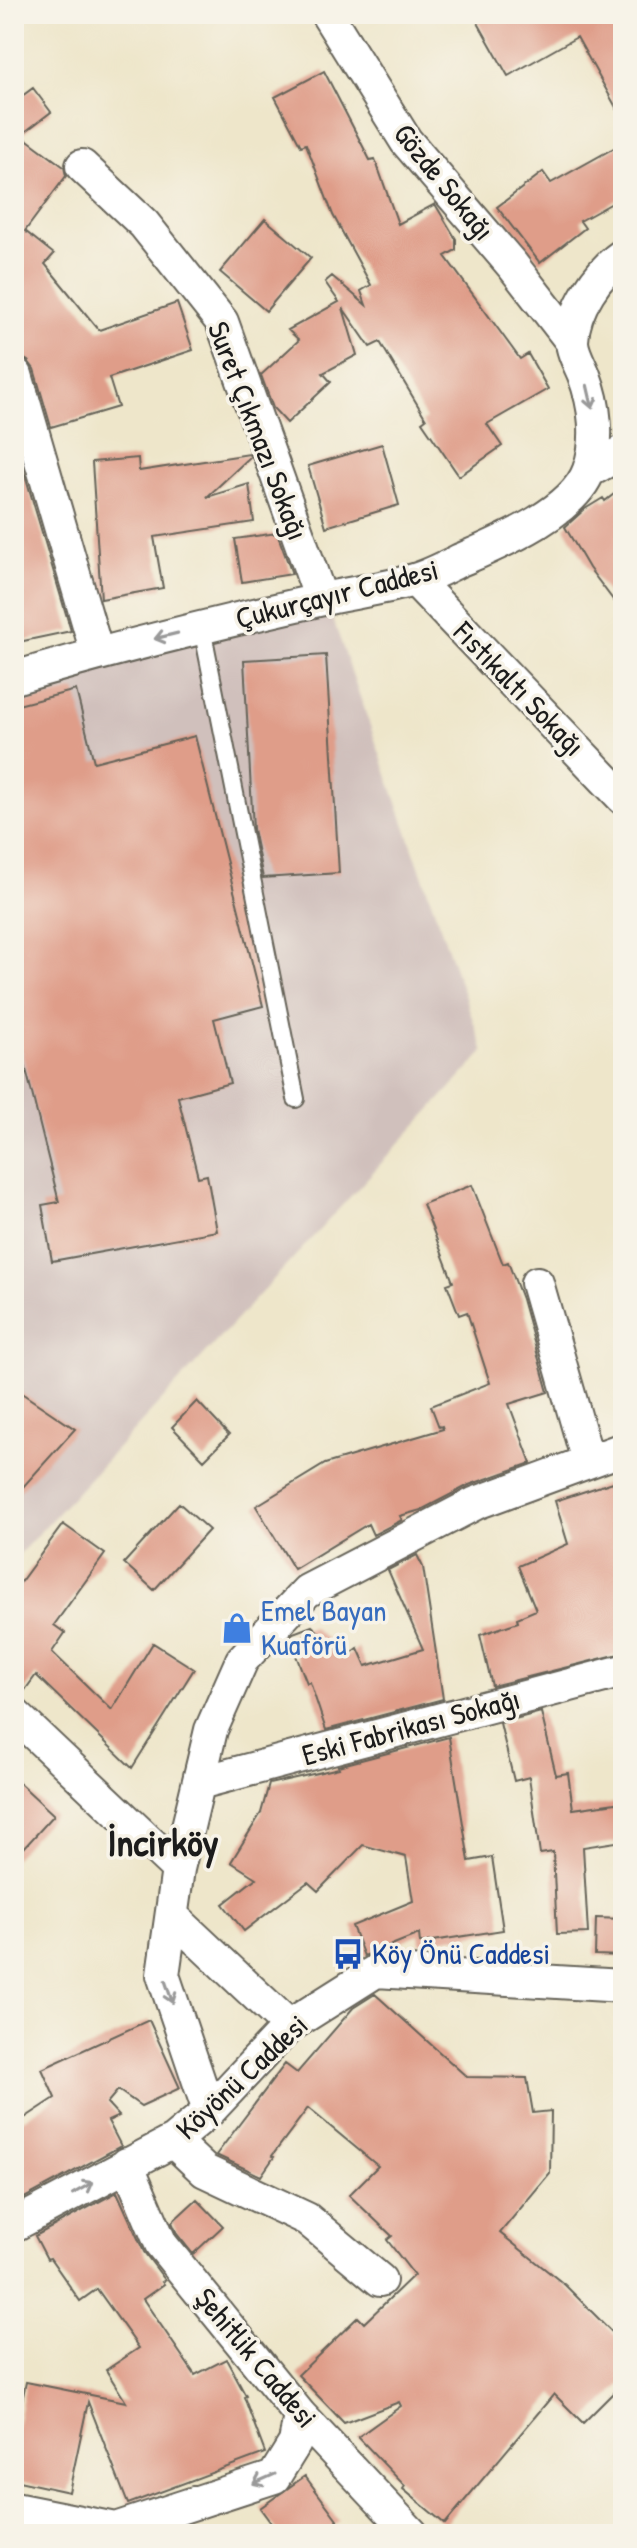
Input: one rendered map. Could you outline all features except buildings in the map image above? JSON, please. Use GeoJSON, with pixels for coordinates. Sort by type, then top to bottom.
{"type":"FeatureCollection","features":[{"type":"Feature","properties":{"kind":"street","name":"Gözde Sokağı"},"geometry":{"type":"LineString","coordinates":[[327,14],[406,141],[513,266],[572,342]]}},
{"type":"Feature","properties":{"kind":"street","name":"Suret Çıkmazı Sokağı"},"geometry":{"type":"LineString","coordinates":[[82,166],[144,224],[222,322],[321,599]]}},
{"type":"Feature","properties":{"kind":"street"},"geometry":{"type":"LineString","coordinates":[[589,471],[595,442],[595,418],[589,388],[572,342],[589,290],[608,265],[623,255]]}},
{"type":"Feature","properties":{"kind":"street"},"geometry":{"type":"LineString","coordinates":[[16,375],[97,653]]}},
{"type":"Feature","properties":{"kind":"street"},"geometry":{"type":"LineString","coordinates":[[589,471],[623,452]]}},
{"type":"Feature","properties":{"kind":"street","name":"Çukurçayır Caddesi"},"geometry":{"type":"LineString","coordinates":[[14,678],[97,653],[321,599],[415,580],[520,534],[577,491],[589,471]]}},
{"type":"Feature","properties":{"kind":"street","name":"Fıstıkaltı Sokağı"},"geometry":{"type":"LineString","coordinates":[[415,580],[623,798]]}},
{"type":"Feature","properties":{"kind":"street"},"geometry":{"type":"LineString","coordinates":[[537,1283],[588,1461]]}},
{"type":"Feature","properties":{"kind":"street"},"geometry":{"type":"LineString","coordinates":[[209,2111],[163,1975],[178,1869],[211,1730],[242,1660],[307,1591],[476,1503],[623,1449]]}},
{"type":"Feature","properties":{"kind":"street","name":"Eski Fabrikası Sokağı"},"geometry":{"type":"LineString","coordinates":[[199,1783],[623,1671]]}},
{"type":"Feature","properties":{"kind":"street"},"geometry":{"type":"LineString","coordinates":[[14,1714],[178,1869]]}},
{"type":"Feature","properties":{"kind":"street"},"geometry":{"type":"LineString","coordinates":[[172,1916],[289,2026]]}},
{"type":"Feature","properties":{"kind":"street","name":"Köyönü Caddesi"},"geometry":{"type":"LineString","coordinates":[[14,2225],[173,2141],[209,2111],[289,2026],[376,1971],[623,1986]]}},
{"type":"Feature","properties":{"kind":"street"},"geometry":{"type":"LineString","coordinates":[[173,2141],[205,2171],[307,2219],[380,2280]]}},
{"type":"Feature","properties":{"kind":"street","name":"Şehitlik Caddesi"},"geometry":{"type":"LineString","coordinates":[[127,2164],[161,2244],[300,2415],[402,2531]]}},
{"type":"Feature","properties":{"kind":"street"},"geometry":{"type":"LineString","coordinates":[[14,2509],[127,2531],[274,2477],[295,2443],[300,2415]]}},
{"type":"Feature","properties":{"kind":"lane"},"geometry":{"type":"LineString","coordinates":[[202,628],[296,1099]]}},
{"type":"Feature","properties":{"kind":"shaded area"},"geometry":{"type":"Polygon","coordinates":[[[330,611],[484,1052],[14,1560],[14,680],[330,611]]]}},
{"type":"Feature","properties":{"kind":"place","name":"Emel Bayan Kuaförü"},"geometry":{"type":"Point","coordinates":[237,1628]}},
{"type":"Feature","properties":{"kind":"place","name":"Köy Önü Caddesi"},"geometry":{"type":"Point","coordinates":[348,1954]}},
{"type":"Feature","properties":{"kind":"district","name":"İncirköy"},"geometry":{"type":"Point","coordinates":[163,1843]}}]}
